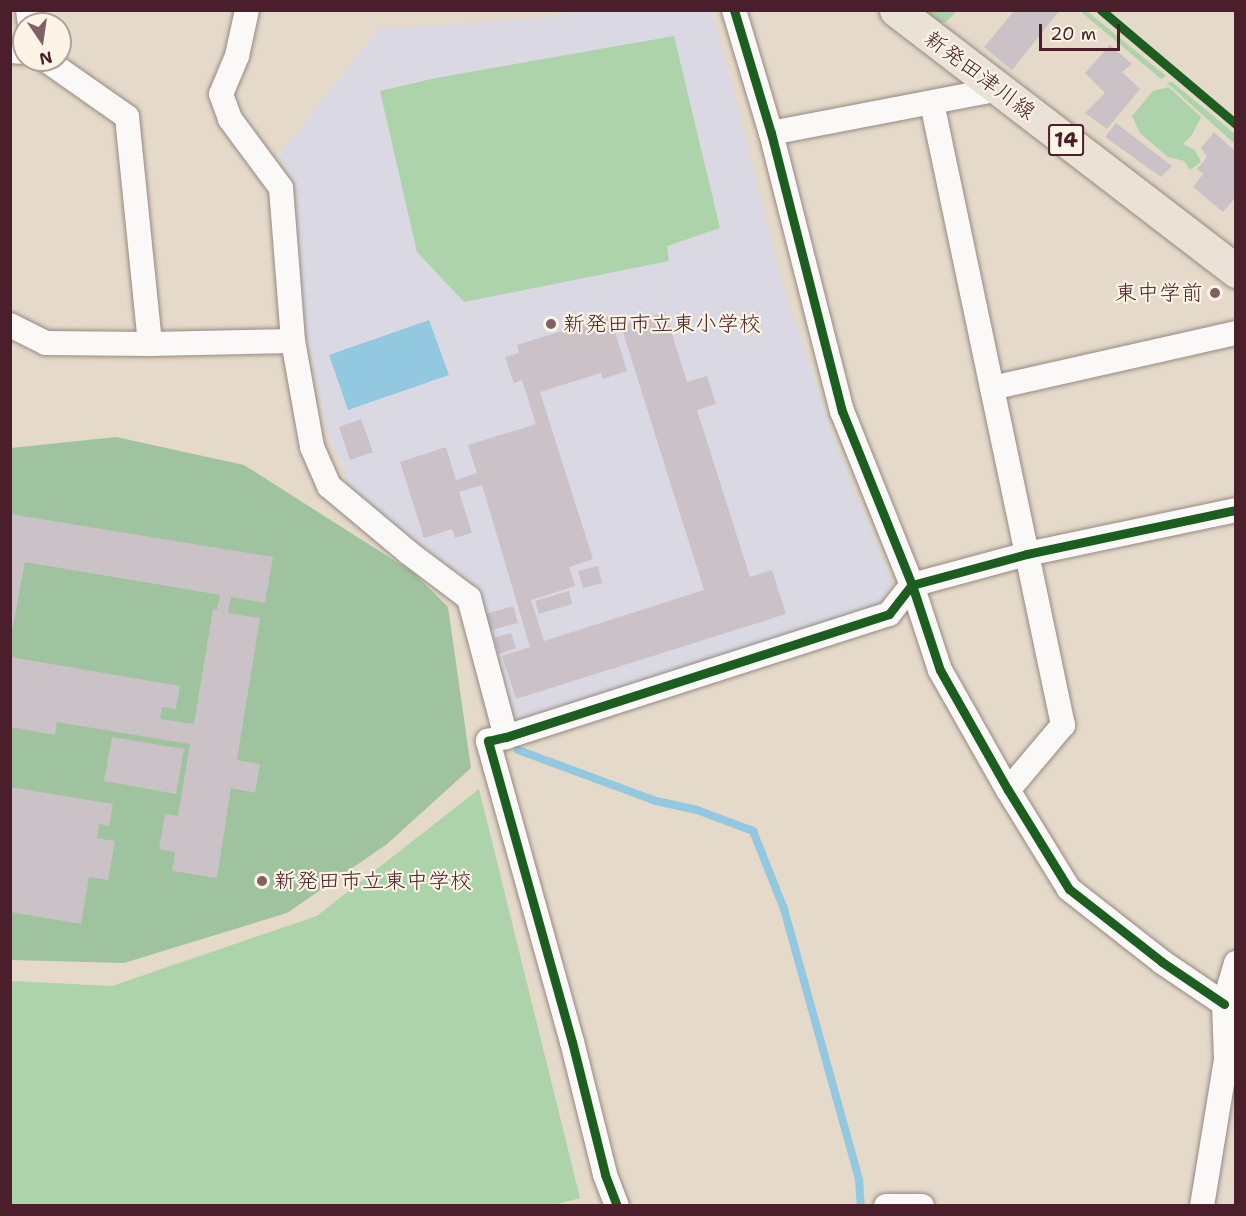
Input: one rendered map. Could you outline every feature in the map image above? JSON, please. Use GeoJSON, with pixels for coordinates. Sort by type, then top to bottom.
{"type":"FeatureCollection","features":[{"type":"Feature","properties":{"kind":"main road","name":"新発田津川線"},"geometry":{"type":"LineString","coordinates":[[896,10],[1236,271]]}},
{"type":"Feature","properties":{"kind":"street"},"geometry":{"type":"LineString","coordinates":[[247,10],[237,56],[221,94],[230,119],[281,188],[292,341],[312,447],[329,486],[409,554],[469,598],[506,737]]}},
{"type":"Feature","properties":{"kind":"street"},"geometry":{"type":"LineString","coordinates":[[734,10],[771,133],[842,411],[912,585],[940,670],[1008,790],[1069,889],[1162,962],[1224,1004]]}},
{"type":"Feature","properties":{"kind":"street"},"geometry":{"type":"LineString","coordinates":[[63,72],[127,117],[150,344]]}},
{"type":"Feature","properties":{"kind":"street"},"geometry":{"type":"LineString","coordinates":[[771,133],[1000,89]]}},
{"type":"Feature","properties":{"kind":"street"},"geometry":{"type":"LineString","coordinates":[[932,103],[1063,725],[1008,790]]}},
{"type":"Feature","properties":{"kind":"street"},"geometry":{"type":"LineString","coordinates":[[10,325],[46,343],[150,344],[292,341]]}},
{"type":"Feature","properties":{"kind":"street"},"geometry":{"type":"LineString","coordinates":[[992,388],[1236,333]]}},
{"type":"Feature","properties":{"kind":"street"},"geometry":{"type":"LineString","coordinates":[[617,1206],[605,1174],[569,1031],[488,741],[889,614],[912,585],[1028,554],[1236,510]]}},
{"type":"Feature","properties":{"kind":"street"},"geometry":{"type":"LineString","coordinates":[[1202,1206],[1231,1060],[1224,1004],[1236,963]]}},
{"type":"Feature","properties":{"kind":"street"},"geometry":{"type":"LineString","coordinates":[[886,1206],[922,1206]]}},
{"type":"Feature","properties":{"kind":"shaded area","name":"新発田市立東小学校"},"geometry":{"type":"Polygon","coordinates":[[[577,11],[711,11],[731,79],[780,274],[834,439],[895,590],[886,607],[680,674],[517,721],[472,582],[365,504],[348,483],[329,435],[314,374],[290,239],[296,187],[278,156],[378,29],[538,18],[577,11]]]}},
{"type":"Feature","properties":{"kind":"green space"},"geometry":{"type":"Polygon","coordinates":[[[914,11],[957,11],[946,22],[935,23],[914,11]]]}},
{"type":"Feature","properties":{"kind":"green space"},"geometry":{"type":"Polygon","coordinates":[[[1080,11],[1087,11],[1166,76],[1161,79],[1080,11]]]}},
{"type":"Feature","properties":{"kind":"green space"},"geometry":{"type":"Polygon","coordinates":[[[674,36],[720,228],[667,246],[669,261],[464,302],[417,252],[380,91],[436,78],[674,36]]]}},
{"type":"Feature","properties":{"kind":"green space"},"geometry":{"type":"Polygon","coordinates":[[[1172,82],[1235,134],[1235,144],[1167,83],[1172,82]]]}},
{"type":"Feature","properties":{"kind":"green space"},"geometry":{"type":"Polygon","coordinates":[[[1169,87],[1201,117],[1192,135],[1183,144],[1195,150],[1201,162],[1190,170],[1184,161],[1168,157],[1140,133],[1132,116],[1153,91],[1169,87]]]}},
{"type":"Feature","properties":{"kind":"green space"},"geometry":{"type":"Polygon","coordinates":[[[116,437],[244,465],[414,573],[448,607],[471,768],[387,844],[287,913],[124,963],[11,960],[11,448],[116,437]]]}},
{"type":"Feature","properties":{"kind":"green space"},"geometry":{"type":"Polygon","coordinates":[[[479,789],[580,1198],[550,1206],[11,1205],[11,981],[112,986],[317,916],[479,789]]]}},
{"type":"Feature","properties":{"kind":"water"},"geometry":{"type":"Polygon","coordinates":[[[429,320],[449,375],[348,410],[329,355],[429,320]]]}},
{"type":"Feature","properties":{"kind":"building"},"geometry":{"type":"Polygon","coordinates":[[[1015,10],[1060,10],[1012,70],[984,47],[1015,10]]]}},
{"type":"Feature","properties":{"kind":"building"},"geometry":{"type":"Polygon","coordinates":[[[1110,45],[1132,64],[1122,72],[1140,89],[1107,129],[1085,113],[1105,93],[1085,73],[1110,45]]]}},
{"type":"Feature","properties":{"kind":"building"},"geometry":{"type":"Polygon","coordinates":[[[1116,123],[1172,166],[1161,177],[1105,137],[1116,123]]]}},
{"type":"Feature","properties":{"kind":"building"},"geometry":{"type":"Polygon","coordinates":[[[1214,132],[1236,152],[1236,197],[1223,212],[1193,187],[1203,174],[1197,169],[1207,157],[1201,148],[1214,132]]]}},
{"type":"Feature","properties":{"kind":"building"},"geometry":{"type":"Polygon","coordinates":[[[665,312],[687,382],[707,376],[716,404],[697,410],[750,577],[772,570],[786,614],[516,699],[502,656],[530,647],[482,485],[459,492],[472,533],[455,538],[452,529],[424,538],[400,462],[446,447],[456,480],[477,473],[468,445],[536,424],[522,380],[514,383],[505,357],[519,353],[517,345],[610,316],[627,371],[603,379],[601,373],[540,392],[593,559],[569,567],[575,586],[531,600],[544,641],[704,590],[621,326],[665,312]]]}},
{"type":"Feature","properties":{"kind":"building"},"geometry":{"type":"Polygon","coordinates":[[[361,419],[373,452],[350,460],[339,427],[361,419]]]}},
{"type":"Feature","properties":{"kind":"building"},"geometry":{"type":"Polygon","coordinates":[[[10,514],[273,557],[265,603],[231,597],[228,613],[260,618],[237,760],[260,764],[255,793],[231,788],[217,878],[172,871],[175,852],[159,849],[165,814],[178,816],[190,744],[57,722],[55,735],[10,727],[10,657],[180,686],[176,709],[162,707],[160,719],[194,724],[213,609],[217,610],[220,595],[25,562],[10,642],[10,514]]]}},
{"type":"Feature","properties":{"kind":"building"},"geometry":{"type":"Polygon","coordinates":[[[598,566],[602,583],[583,588],[578,571],[598,566]]]}},
{"type":"Feature","properties":{"kind":"building"},"geometry":{"type":"Polygon","coordinates":[[[569,591],[572,604],[539,614],[535,601],[569,591]]]}},
{"type":"Feature","properties":{"kind":"building"},"geometry":{"type":"Polygon","coordinates":[[[513,606],[518,623],[491,630],[486,614],[513,606]]]}},
{"type":"Feature","properties":{"kind":"building"},"geometry":{"type":"Polygon","coordinates":[[[511,633],[516,648],[499,654],[494,638],[511,633]]]}},
{"type":"Feature","properties":{"kind":"building"},"geometry":{"type":"Polygon","coordinates":[[[112,737],[184,749],[176,794],[104,781],[112,737]]]}},
{"type":"Feature","properties":{"kind":"building"},"geometry":{"type":"Polygon","coordinates":[[[10,787],[113,804],[109,826],[99,824],[97,838],[115,841],[108,880],[89,877],[81,924],[10,912],[10,787]]]}},
{"type":"Feature","properties":{"kind":"waterway"},"geometry":{"type":"LineString","coordinates":[[518,750],[656,801],[697,810],[753,831],[784,909],[859,1180],[861,1206]]}},
{"type":"Feature","properties":{"kind":"cycle path"},"geometry":{"type":"LineString","coordinates":[[734,10],[771,133],[842,411],[912,585],[940,670],[1008,790],[1069,889],[1162,962],[1224,1004]]}},
{"type":"Feature","properties":{"kind":"cycle path"},"geometry":{"type":"LineString","coordinates":[[1101,10],[1236,124]]}},
{"type":"Feature","properties":{"kind":"cycle path"},"geometry":{"type":"LineString","coordinates":[[617,1206],[605,1174],[572,1042],[488,741],[889,614],[912,585],[1027,554],[1236,510]]}},
{"type":"Feature","properties":{"kind":"place","name":"東中学前"},"geometry":{"type":"Point","coordinates":[1215,293]}},
{"type":"Feature","properties":{"kind":"place","name":"新発田市立東小学校"},"geometry":{"type":"Point","coordinates":[551,324]}},
{"type":"Feature","properties":{"kind":"place","name":"新発田市立東中学校"},"geometry":{"type":"Point","coordinates":[262,881]}}]}
